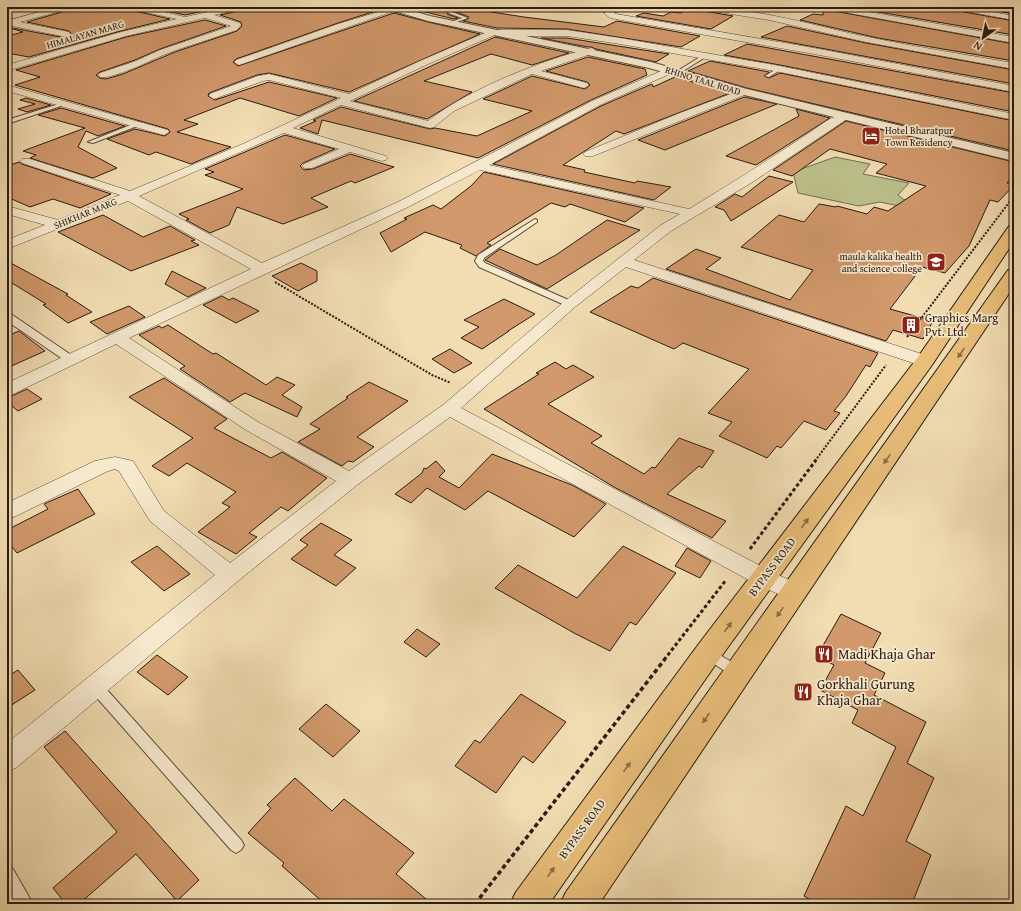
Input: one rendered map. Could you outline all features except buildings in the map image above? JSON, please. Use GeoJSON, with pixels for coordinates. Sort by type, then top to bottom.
{"type":"FeatureCollection","features":[{"type":"Feature","properties":{"kind":"highway","name":"BYPASS ROAD"},"geometry":{"type":"LineString","coordinates":[[528,904],[708,653],[924,361],[1014,229]]}},
{"type":"Feature","properties":{"kind":"highway"},"geometry":{"type":"LineString","coordinates":[[578,904],[737,672],[1014,274]]}},
{"type":"Feature","properties":{"kind":"street"},"geometry":{"type":"LineString","coordinates":[[8,23],[66,7]]}},
{"type":"Feature","properties":{"kind":"street"},"geometry":{"type":"LineString","coordinates":[[133,7],[186,19]]}},
{"type":"Feature","properties":{"kind":"street","name":"HIMALAYAN MARG"},"geometry":{"type":"LineString","coordinates":[[7,68],[117,36],[240,7]]}},
{"type":"Feature","properties":{"kind":"street"},"geometry":{"type":"LineString","coordinates":[[622,7],[608,13],[621,18],[653,24],[814,51],[1014,89]]}},
{"type":"Feature","properties":{"kind":"street"},"geometry":{"type":"LineString","coordinates":[[700,7],[776,19],[866,39],[1014,66]]}},
{"type":"Feature","properties":{"kind":"street"},"geometry":{"type":"LineString","coordinates":[[827,7],[1014,40]]}},
{"type":"Feature","properties":{"kind":"street"},"geometry":{"type":"LineString","coordinates":[[953,7],[1014,18]]}},
{"type":"Feature","properties":{"kind":"street"},"geometry":{"type":"LineString","coordinates":[[239,62],[393,8]]}},
{"type":"Feature","properties":{"kind":"street","name":"RHINO TAAL ROAD"},"geometry":{"type":"LineString","coordinates":[[393,8],[453,24],[591,51],[674,71],[744,92],[843,117],[1014,157]]}},
{"type":"Feature","properties":{"kind":"street"},"geometry":{"type":"LineString","coordinates":[[103,75],[139,63],[163,52],[234,28],[237,25],[204,15]]}},
{"type":"Feature","properties":{"kind":"street"},"geometry":{"type":"LineString","coordinates":[[8,23],[66,34]]}},
{"type":"Feature","properties":{"kind":"street"},"geometry":{"type":"LineString","coordinates":[[641,29],[653,24]]}},
{"type":"Feature","properties":{"kind":"street"},"geometry":{"type":"LineString","coordinates":[[129,196],[283,129],[350,97],[498,33],[567,33],[620,41],[780,69],[1014,117]]}},
{"type":"Feature","properties":{"kind":"street"},"geometry":{"type":"LineString","coordinates":[[620,41],[630,35]]}},
{"type":"Feature","properties":{"kind":"street"},"geometry":{"type":"LineString","coordinates":[[340,102],[430,126],[450,109],[531,71],[591,51]]}},
{"type":"Feature","properties":{"kind":"street"},"geometry":{"type":"LineString","coordinates":[[277,79],[293,71]]}},
{"type":"Feature","properties":{"kind":"street"},"geometry":{"type":"LineString","coordinates":[[531,71],[584,85]]}},
{"type":"Feature","properties":{"kind":"street"},"geometry":{"type":"LineString","coordinates":[[7,390],[262,269],[402,205],[596,103],[674,71]]}},
{"type":"Feature","properties":{"kind":"street"},"geometry":{"type":"LineString","coordinates":[[214,96],[261,78],[269,77],[350,97]]}},
{"type":"Feature","properties":{"kind":"street"},"geometry":{"type":"LineString","coordinates":[[7,88],[164,132]]}},
{"type":"Feature","properties":{"kind":"street"},"geometry":{"type":"LineString","coordinates":[[589,154],[744,92]]}},
{"type":"Feature","properties":{"kind":"street"},"geometry":{"type":"LineString","coordinates":[[7,759],[230,575],[350,480],[449,409],[570,304],[623,261],[666,228],[747,180],[843,117]]}},
{"type":"Feature","properties":{"kind":"street"},"geometry":{"type":"LineString","coordinates":[[283,129],[382,158]]}},
{"type":"Feature","properties":{"kind":"street"},"geometry":{"type":"LineString","coordinates":[[308,166],[348,149]]}},
{"type":"Feature","properties":{"kind":"street","name":"SHIKHAR MARG"},"geometry":{"type":"LineString","coordinates":[[26,161],[125,193],[129,196]]}},
{"type":"Feature","properties":{"kind":"street"},"geometry":{"type":"LineString","coordinates":[[478,166],[691,213]]}},
{"type":"Feature","properties":{"kind":"street"},"geometry":{"type":"LineString","coordinates":[[129,196],[262,269]]}},
{"type":"Feature","properties":{"kind":"street","name":"SHIKHAR MARG"},"geometry":{"type":"LineString","coordinates":[[7,245],[129,196]]}},
{"type":"Feature","properties":{"kind":"street"},"geometry":{"type":"LineString","coordinates":[[7,210],[57,224]]}},
{"type":"Feature","properties":{"kind":"street"},"geometry":{"type":"LineString","coordinates":[[623,261],[924,361]]}},
{"type":"Feature","properties":{"kind":"street"},"geometry":{"type":"LineString","coordinates":[[7,316],[71,359]]}},
{"type":"Feature","properties":{"kind":"street"},"geometry":{"type":"LineString","coordinates":[[118,338],[252,426],[350,480]]}},
{"type":"Feature","properties":{"kind":"street"},"geometry":{"type":"LineString","coordinates":[[449,409],[764,578],[794,592]]}},
{"type":"Feature","properties":{"kind":"street"},"geometry":{"type":"LineString","coordinates":[[7,512],[102,466],[115,463],[126,466],[157,516],[230,575]]}},
{"type":"Feature","properties":{"kind":"lane"},"geometry":{"type":"LineString","coordinates":[[451,10],[449,12],[466,18],[453,24]]}},
{"type":"Feature","properties":{"kind":"lane"},"geometry":{"type":"LineString","coordinates":[[674,71],[705,56]]}},
{"type":"Feature","properties":{"kind":"lane"},"geometry":{"type":"LineString","coordinates":[[767,76],[780,69]]}},
{"type":"Feature","properties":{"kind":"lane"},"geometry":{"type":"LineString","coordinates":[[7,122],[64,104]]}},
{"type":"Feature","properties":{"kind":"lane"},"geometry":{"type":"LineString","coordinates":[[91,142],[138,124]]}},
{"type":"Feature","properties":{"kind":"lane"},"geometry":{"type":"LineString","coordinates":[[535,221],[481,257],[479,261],[482,265],[570,304]]}},
{"type":"Feature","properties":{"kind":"lane"},"geometry":{"type":"LineString","coordinates":[[708,653],[737,672]]}},
{"type":"Feature","properties":{"kind":"lane"},"geometry":{"type":"LineString","coordinates":[[95,686],[236,845]]}},
{"type":"Feature","properties":{"kind":"lane"},"geometry":{"type":"LineString","coordinates":[[7,875],[26,904]]}},
{"type":"Feature","properties":{"kind":"path"},"geometry":{"type":"LineString","coordinates":[[262,269],[268,278],[349,327],[432,375],[470,391]]}},
{"type":"Feature","properties":{"kind":"green space"},"geometry":{"type":"Polygon","coordinates":[[[835,157],[870,164],[863,174],[909,183],[898,195],[918,210],[880,202],[859,206],[798,193],[793,172],[835,157]]]}},
{"type":"Feature","properties":{"kind":"place","name":"Hotel Bharatpur Town Residency"},"geometry":{"type":"Point","coordinates":[871,136]}},
{"type":"Feature","properties":{"kind":"place","name":"maula kalika health and science college"},"geometry":{"type":"Point","coordinates":[936,262]}},
{"type":"Feature","properties":{"kind":"place","name":"Graphics Marg Pvt. Ltd."},"geometry":{"type":"Point","coordinates":[911,325]}},
{"type":"Feature","properties":{"kind":"place","name":"Madi Khaja Ghar"},"geometry":{"type":"Point","coordinates":[824,654]}},
{"type":"Feature","properties":{"kind":"place","name":"Gorkhali Gurung Khaja Ghar"},"geometry":{"type":"Point","coordinates":[803,692]}}]}
